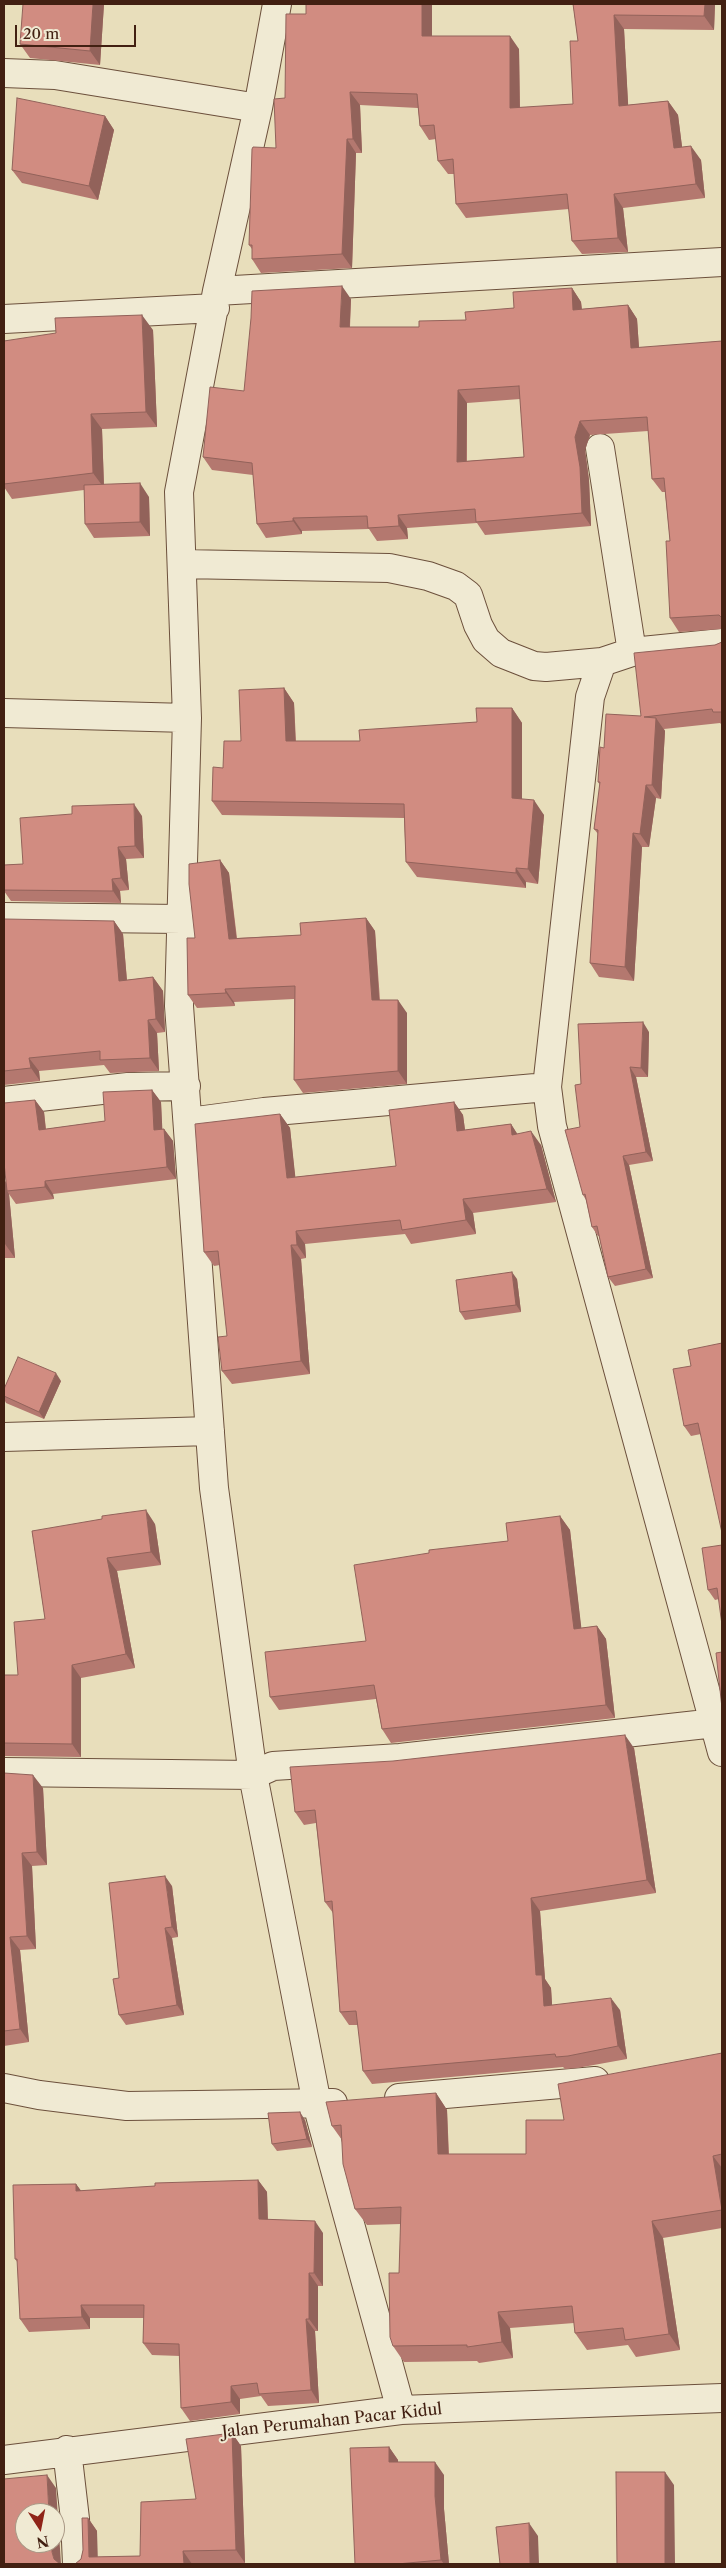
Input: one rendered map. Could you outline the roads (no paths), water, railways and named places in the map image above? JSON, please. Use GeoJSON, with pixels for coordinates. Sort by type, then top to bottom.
{"type":"FeatureCollection","features":[{"type":"Feature","properties":{"kind":"street"},"geometry":{"type":"LineString","coordinates":[[277,4],[258,108],[216,299],[178,492],[188,718],[179,1006],[189,1122],[214,1488],[253,1775],[317,2104],[401,2410]]}},
{"type":"Feature","properties":{"kind":"street"},"geometry":{"type":"LineString","coordinates":[[4,73],[55,74],[258,108]]}},
{"type":"Feature","properties":{"kind":"street"},"geometry":{"type":"LineString","coordinates":[[4,319],[216,299],[722,262]]}},
{"type":"Feature","properties":{"kind":"street"},"geometry":{"type":"LineString","coordinates":[[600,448],[632,652]]}},
{"type":"Feature","properties":{"kind":"street"},"geometry":{"type":"LineString","coordinates":[[182,564],[389,568],[428,576],[456,586],[468,594],[478,625],[486,640],[501,653],[534,666],[546,667],[602,662],[632,652],[722,643]]}},
{"type":"Feature","properties":{"kind":"street"},"geometry":{"type":"LineString","coordinates":[[602,662],[590,697],[546,1087],[552,1126],[722,1752]]}},
{"type":"Feature","properties":{"kind":"street"},"geometry":{"type":"LineString","coordinates":[[4,712],[188,718]]}},
{"type":"Feature","properties":{"kind":"street"},"geometry":{"type":"LineString","coordinates":[[4,917],[182,919]]}},
{"type":"Feature","properties":{"kind":"street"},"geometry":{"type":"LineString","coordinates":[[4,1101],[128,1087],[186,1086]]}},
{"type":"Feature","properties":{"kind":"street"},"geometry":{"type":"LineString","coordinates":[[189,1122],[264,1112],[546,1087]]}},
{"type":"Feature","properties":{"kind":"street"},"geometry":{"type":"LineString","coordinates":[[4,1437],[210,1431]]}},
{"type":"Feature","properties":{"kind":"street"},"geometry":{"type":"LineString","coordinates":[[4,1772],[253,1775],[273,1766],[400,1758],[715,1723]]}},
{"type":"Feature","properties":{"kind":"street"},"geometry":{"type":"LineString","coordinates":[[4,2088],[39,2095],[127,2106],[317,2104],[579,2084],[617,2076]]}},
{"type":"Feature","properties":{"kind":"street","name":"Jalan Perumahan Pacar Kidul"},"geometry":{"type":"LineString","coordinates":[[4,2460],[67,2450],[401,2410],[722,2398]]}},
{"type":"Feature","properties":{"kind":"street"},"geometry":{"type":"LineString","coordinates":[[67,2450],[75,2519],[76,2564]]}}]}
